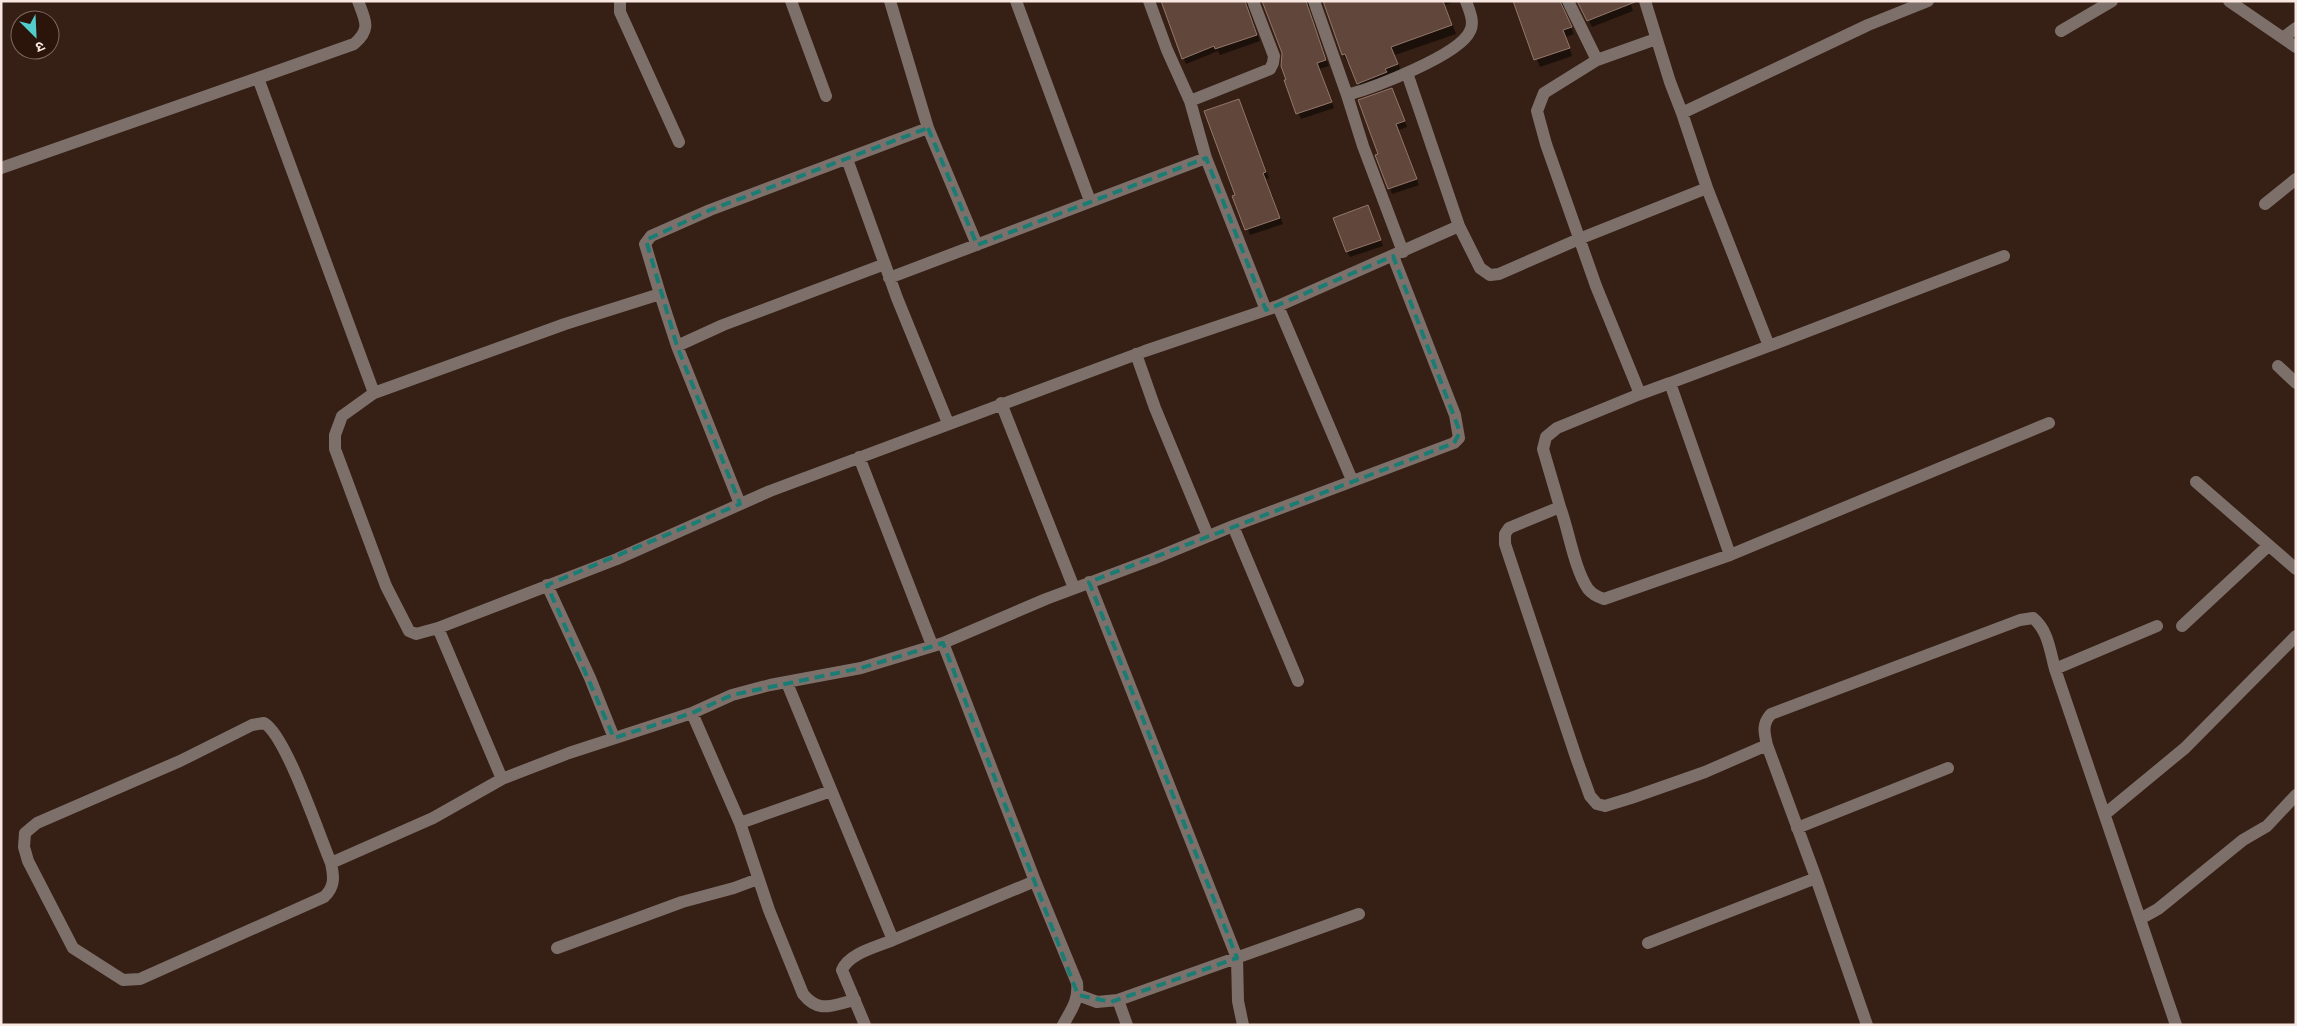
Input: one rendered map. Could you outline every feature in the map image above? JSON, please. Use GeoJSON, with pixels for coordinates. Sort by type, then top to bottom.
{"type":"FeatureCollection","features":[{"type":"Feature","properties":{"kind":"street"},"geometry":{"type":"LineString","coordinates":[[1,168],[354,44],[363,37],[366,24],[358,1]]}},
{"type":"Feature","properties":{"kind":"street"},"geometry":{"type":"LineString","coordinates":[[620,1],[620,12],[679,142]]}},
{"type":"Feature","properties":{"kind":"street"},"geometry":{"type":"LineString","coordinates":[[791,1],[826,96]]}},
{"type":"Feature","properties":{"kind":"street"},"geometry":{"type":"LineString","coordinates":[[890,1],[928,128],[976,245]]}},
{"type":"Feature","properties":{"kind":"street"},"geometry":{"type":"LineString","coordinates":[[1016,1],[1090,202]]}},
{"type":"Feature","properties":{"kind":"street"},"geometry":{"type":"LineString","coordinates":[[1149,1],[1167,50],[1190,101],[1206,158],[1272,308],[1352,480]]}},
{"type":"Feature","properties":{"kind":"street"},"geometry":{"type":"LineString","coordinates":[[1190,101],[1270,68],[1274,62],[1274,56],[1253,1]]}},
{"type":"Feature","properties":{"kind":"street"},"geometry":{"type":"LineString","coordinates":[[331,863],[433,818],[502,778],[614,738],[692,713],[732,695],[770,685],[861,668],[937,644],[1233,526],[1454,443],[1459,438],[1455,415],[1398,254],[1314,1]]}},
{"type":"Feature","properties":{"kind":"street"},"geometry":{"type":"LineString","coordinates":[[1347,96],[1380,85],[1407,73],[1464,40],[1472,30],[1471,15],[1466,1]]}},
{"type":"Feature","properties":{"kind":"street"},"geometry":{"type":"LineString","coordinates":[[1568,1],[1598,60]]}},
{"type":"Feature","properties":{"kind":"street"},"geometry":{"type":"LineString","coordinates":[[1645,1],[1656,39],[1707,188],[1769,346]]}},
{"type":"Feature","properties":{"kind":"street"},"geometry":{"type":"LineString","coordinates":[[1682,114],[1868,25],[1928,1]]}},
{"type":"Feature","properties":{"kind":"street"},"geometry":{"type":"LineString","coordinates":[[2061,30],[2112,1]]}},
{"type":"Feature","properties":{"kind":"street"},"geometry":{"type":"LineString","coordinates":[[2229,1],[2296,47]]}},
{"type":"Feature","properties":{"kind":"street"},"geometry":{"type":"LineString","coordinates":[[2284,38],[2296,28]]}},
{"type":"Feature","properties":{"kind":"street"},"geometry":{"type":"LineString","coordinates":[[1640,394],[1579,239],[1546,144],[1537,111],[1544,93],[1598,60],[1656,39]]}},
{"type":"Feature","properties":{"kind":"street"},"geometry":{"type":"LineString","coordinates":[[1407,73],[1459,226],[1480,268],[1490,275],[1499,274],[1579,239],[1707,188]]}},
{"type":"Feature","properties":{"kind":"street"},"geometry":{"type":"LineString","coordinates":[[258,78],[374,393]]}},
{"type":"Feature","properties":{"kind":"street"},"geometry":{"type":"LineString","coordinates":[[740,504],[677,346],[645,244],[651,236],[710,210],[928,128]]}},
{"type":"Feature","properties":{"kind":"street"},"geometry":{"type":"LineString","coordinates":[[889,278],[1206,158]]}},
{"type":"Feature","properties":{"kind":"street"},"geometry":{"type":"LineString","coordinates":[[847,159],[889,278],[948,423]]}},
{"type":"Feature","properties":{"kind":"street"},"geometry":{"type":"LineString","coordinates":[[2265,204],[2296,179]]}},
{"type":"Feature","properties":{"kind":"street"},"geometry":{"type":"LineString","coordinates":[[660,294],[565,324],[374,393],[342,416],[335,435],[335,449],[386,586],[404,625],[409,631],[416,634],[438,628],[616,559],[740,504],[858,457],[1136,354],[1272,308],[1459,226]]}},
{"type":"Feature","properties":{"kind":"street"},"geometry":{"type":"LineString","coordinates":[[2004,256],[1640,394],[1557,428],[1546,437],[1543,449],[1544,454],[1579,568],[1588,589],[1594,595],[1604,599],[1730,555],[2049,423]]}},
{"type":"Feature","properties":{"kind":"street"},"geometry":{"type":"LineString","coordinates":[[677,346],[723,325],[885,264]]}},
{"type":"Feature","properties":{"kind":"street"},"geometry":{"type":"LineString","coordinates":[[1136,354],[1155,408],[1208,536]]}},
{"type":"Feature","properties":{"kind":"street"},"geometry":{"type":"LineString","coordinates":[[2278,366],[2296,383]]}},
{"type":"Feature","properties":{"kind":"street"},"geometry":{"type":"LineString","coordinates":[[1670,383],[1730,555]]}},
{"type":"Feature","properties":{"kind":"street"},"geometry":{"type":"LineString","coordinates":[[1001,403],[1074,588]]}},
{"type":"Feature","properties":{"kind":"street"},"geometry":{"type":"LineString","coordinates":[[858,457],[1077,983],[1078,995],[1072,1012],[1063,1025]]}},
{"type":"Feature","properties":{"kind":"street"},"geometry":{"type":"LineString","coordinates":[[2196,482],[2296,569]]}},
{"type":"Feature","properties":{"kind":"street"},"geometry":{"type":"LineString","coordinates":[[1560,507],[1509,528],[1505,534],[1505,544],[1548,670],[1558,708],[1590,796],[1597,804],[1605,806],[1705,772],[1767,745]]}},
{"type":"Feature","properties":{"kind":"street"},"geometry":{"type":"LineString","coordinates":[[1233,526],[1298,681]]}},
{"type":"Feature","properties":{"kind":"street"},"geometry":{"type":"LineString","coordinates":[[2182,626],[2268,546]]}},
{"type":"Feature","properties":{"kind":"street"},"geometry":{"type":"LineString","coordinates":[[1090,582],[1237,958],[1238,1001],[1243,1025]]}},
{"type":"Feature","properties":{"kind":"street"},"geometry":{"type":"LineString","coordinates":[[547,586],[590,678],[614,738]]}},
{"type":"Feature","properties":{"kind":"street"},"geometry":{"type":"LineString","coordinates":[[1862,1023],[1816,878],[1767,745],[1764,731],[1765,720],[1771,714],[2020,620],[2033,618],[2040,624],[2047,636],[2055,669],[2176,1025]]}},
{"type":"Feature","properties":{"kind":"street"},"geometry":{"type":"LineString","coordinates":[[2055,669],[2157,626]]}},
{"type":"Feature","properties":{"kind":"street"},"geometry":{"type":"LineString","coordinates":[[438,628],[502,778]]}},
{"type":"Feature","properties":{"kind":"street"},"geometry":{"type":"LineString","coordinates":[[2104,814],[2186,748],[2296,636]]}},
{"type":"Feature","properties":{"kind":"street"},"geometry":{"type":"LineString","coordinates":[[787,683],[893,940]]}},
{"type":"Feature","properties":{"kind":"street"},"geometry":{"type":"LineString","coordinates":[[692,713],[740,823],[758,879],[803,994],[810,1003],[823,1007],[854,1000]]}},
{"type":"Feature","properties":{"kind":"street"},"geometry":{"type":"LineString","coordinates":[[264,723],[272,727],[288,755],[331,863],[334,883],[324,897],[140,979],[123,980],[73,948],[28,861],[24,847],[25,833],[36,823],[180,761],[252,725],[264,723]]}},
{"type":"Feature","properties":{"kind":"street"},"geometry":{"type":"LineString","coordinates":[[1797,828],[1948,768]]}},
{"type":"Feature","properties":{"kind":"street"},"geometry":{"type":"LineString","coordinates":[[740,823],[831,791]]}},
{"type":"Feature","properties":{"kind":"street"},"geometry":{"type":"LineString","coordinates":[[2140,919],[2158,910],[2243,840],[2267,826],[2296,795]]}},
{"type":"Feature","properties":{"kind":"street"},"geometry":{"type":"LineString","coordinates":[[1648,943],[1816,878]]}},
{"type":"Feature","properties":{"kind":"street"},"geometry":{"type":"LineString","coordinates":[[557,948],[682,902],[734,888],[758,879]]}},
{"type":"Feature","properties":{"kind":"street"},"geometry":{"type":"LineString","coordinates":[[866,1025],[842,970],[845,962],[865,951],[1035,881]]}},
{"type":"Feature","properties":{"kind":"street"},"geometry":{"type":"LineString","coordinates":[[1078,995],[1097,1002],[1118,1000],[1359,914]]}},
{"type":"Feature","properties":{"kind":"street"},"geometry":{"type":"LineString","coordinates":[[1118,1000],[1127,1025]]}},
{"type":"Feature","properties":{"kind":"highlighted area"},"geometry":{"type":"Polygon","coordinates":[[[928,128],[977,245],[1206,158],[1266,310],[1393,256],[1460,432],[1454,443],[1089,582],[1237,958],[1111,1002],[1078,995],[943,643],[861,668],[732,695],[692,713],[614,738],[547,585],[740,504],[677,346],[646,240],[710,210],[928,128]]]}},
{"type":"Feature","properties":{"kind":"building"},"geometry":{"type":"Polygon","coordinates":[[[1161,1],[1245,1],[1257,35],[1215,49],[1214,46],[1182,59],[1161,1]]]}},
{"type":"Feature","properties":{"kind":"building"},"geometry":{"type":"Polygon","coordinates":[[[1262,1],[1306,1],[1326,60],[1317,63],[1332,102],[1296,114],[1284,80],[1286,80],[1281,66],[1282,53],[1262,1]]]}},
{"type":"Feature","properties":{"kind":"building"},"geometry":{"type":"Polygon","coordinates":[[[1323,1],[1443,1],[1452,25],[1391,47],[1398,64],[1385,69],[1387,72],[1357,84],[1345,54],[1342,55],[1323,1]]]}},
{"type":"Feature","properties":{"kind":"building"},"geometry":{"type":"Polygon","coordinates":[[[1513,1],[1560,1],[1572,27],[1563,30],[1570,48],[1534,60],[1513,1]]]}},
{"type":"Feature","properties":{"kind":"building"},"geometry":{"type":"Polygon","coordinates":[[[1577,1],[1634,1],[1635,2],[1587,21],[1577,1]]]}},
{"type":"Feature","properties":{"kind":"building"},"geometry":{"type":"Polygon","coordinates":[[[1392,88],[1405,121],[1396,124],[1417,179],[1388,189],[1375,155],[1378,154],[1358,100],[1392,88]]]}},
{"type":"Feature","properties":{"kind":"building"},"geometry":{"type":"Polygon","coordinates":[[[1239,99],[1266,172],[1263,173],[1280,218],[1245,230],[1232,196],[1235,195],[1204,111],[1239,99]]]}},
{"type":"Feature","properties":{"kind":"building"},"geometry":{"type":"Polygon","coordinates":[[[1368,205],[1381,240],[1346,252],[1333,218],[1368,205]]]}}]}
